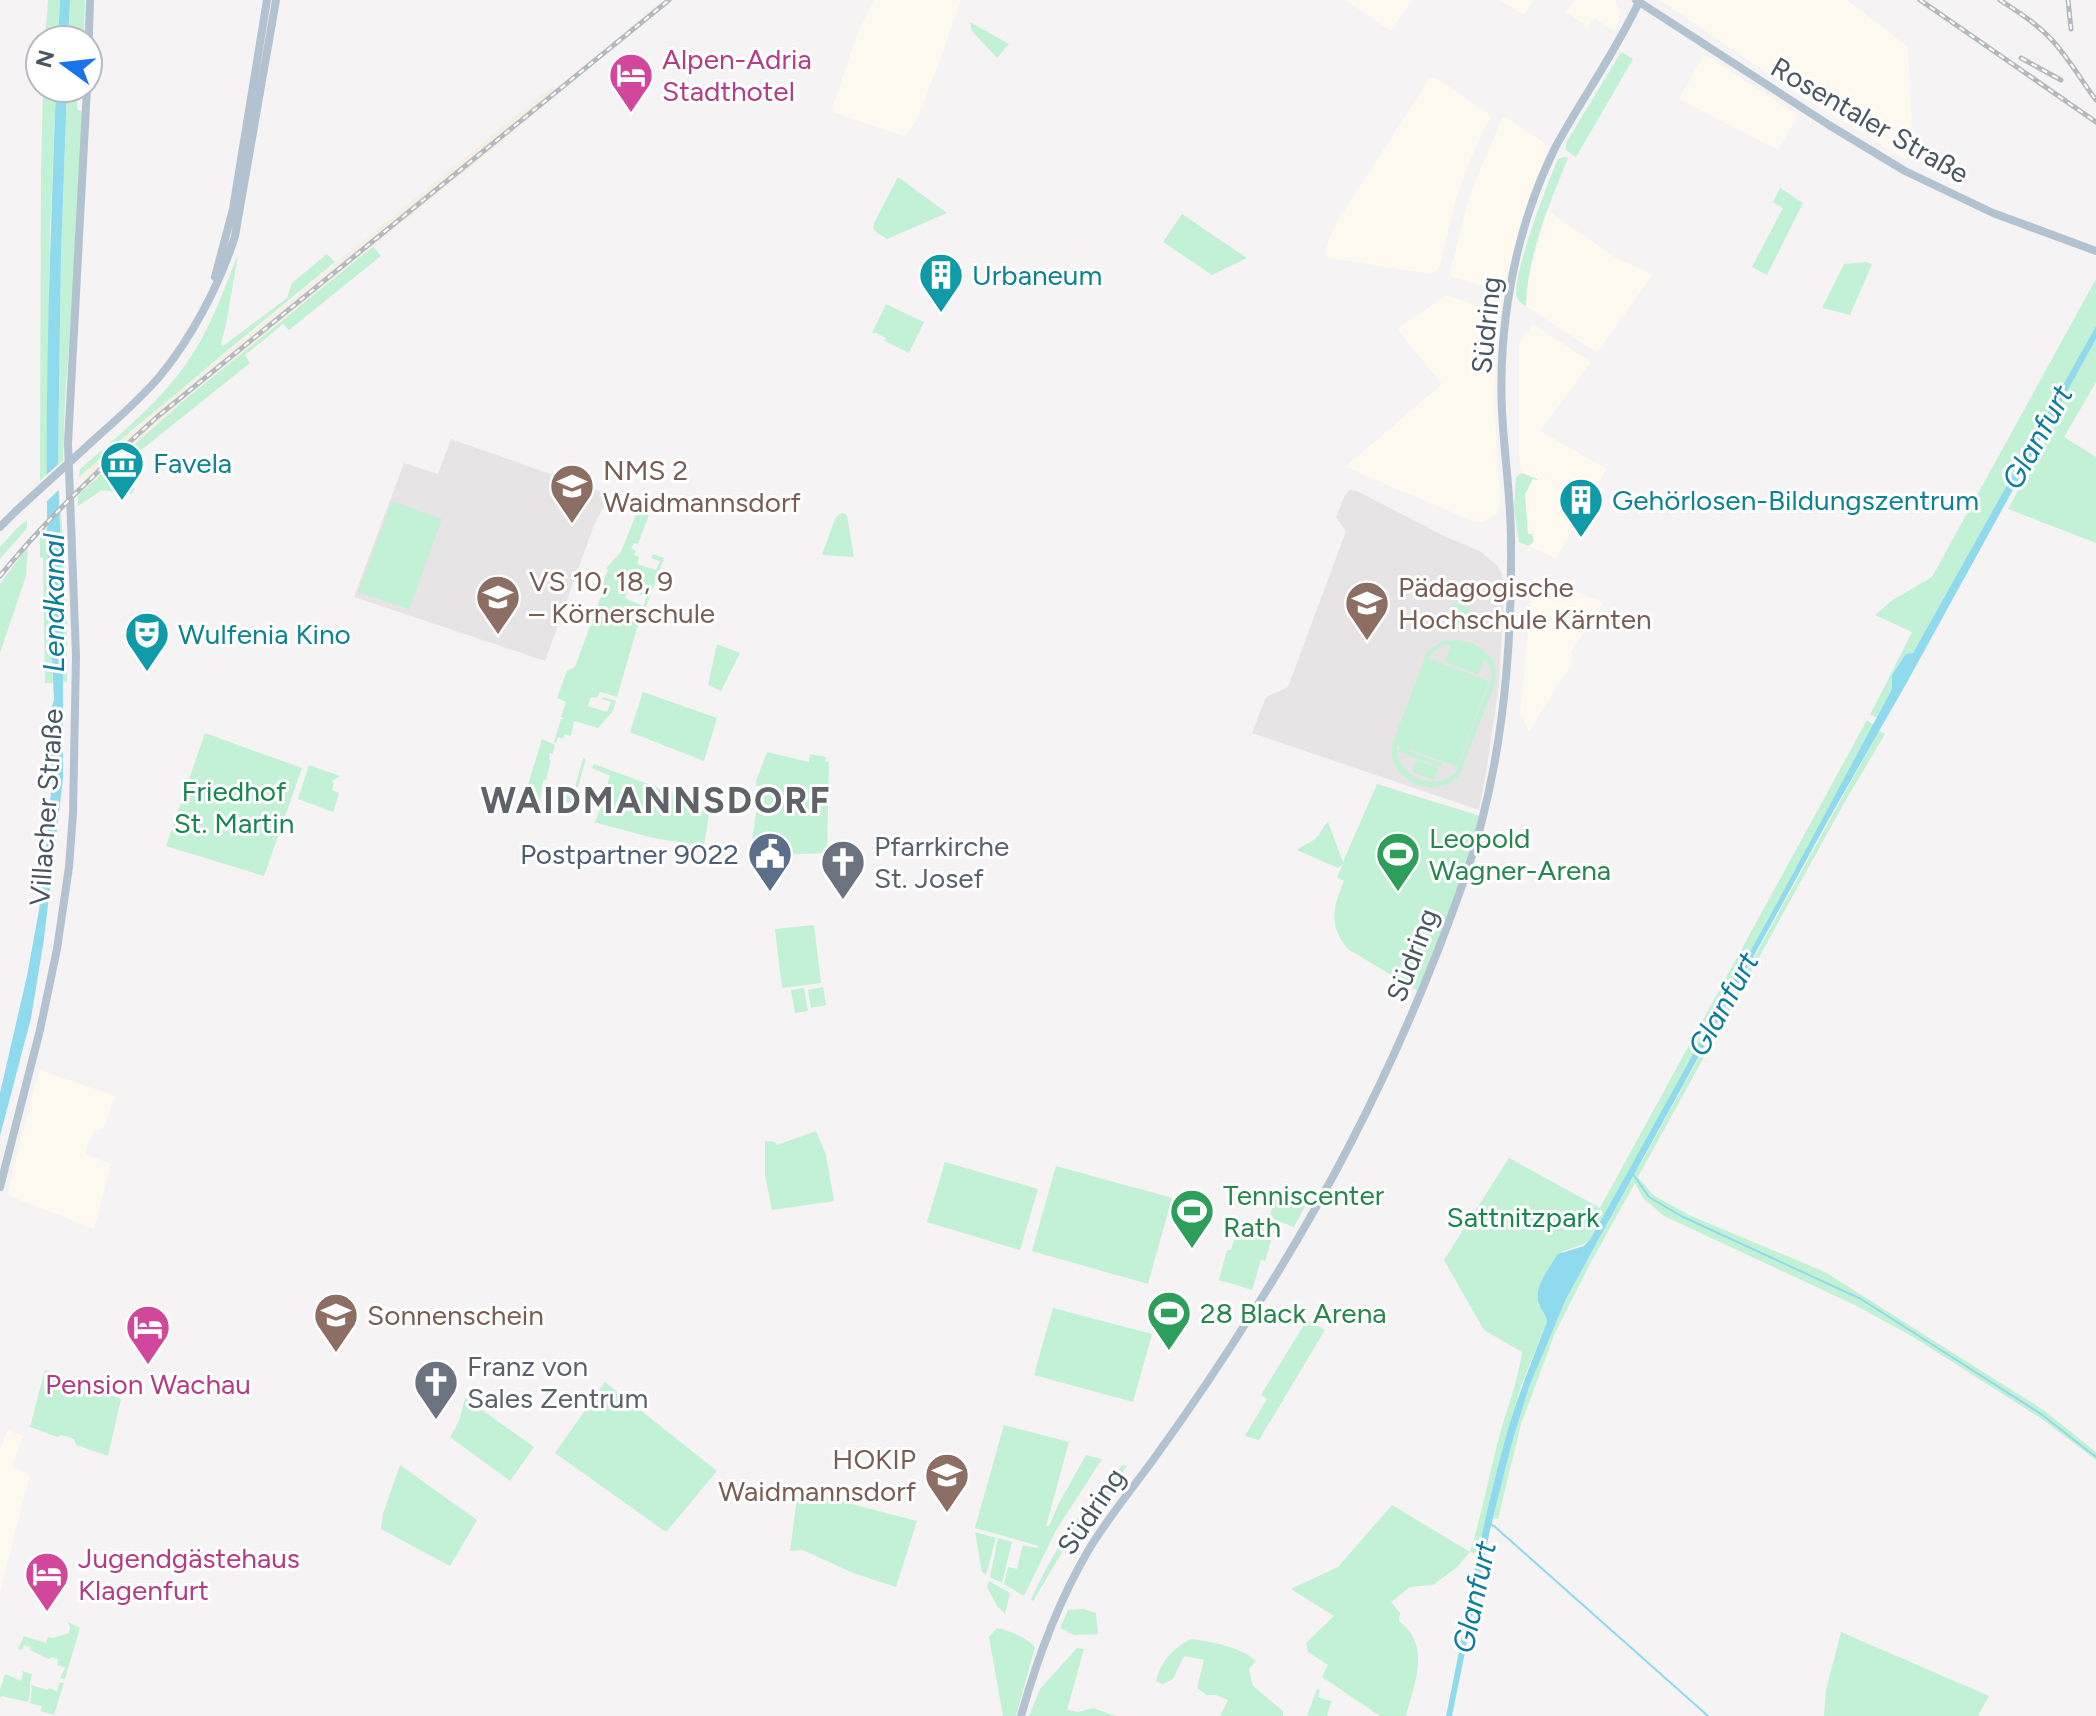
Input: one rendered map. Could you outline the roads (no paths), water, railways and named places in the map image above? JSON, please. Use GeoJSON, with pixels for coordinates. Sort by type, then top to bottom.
{"type":"FeatureCollection","features":[{"type":"Feature","properties":{"kind":"main road"},"geometry":{"type":"LineString","coordinates":[[89,24],[90,0]]}},
{"type":"Feature","properties":{"kind":"main road"},"geometry":{"type":"LineString","coordinates":[[209,297],[233,209],[267,0]]}},
{"type":"Feature","properties":{"kind":"main road"},"geometry":{"type":"LineString","coordinates":[[0,527],[131,406],[158,378],[191,333],[224,267],[235,236],[276,0]]}},
{"type":"Feature","properties":{"kind":"main road","name":"Rosentaler Straße"},"geometry":{"type":"LineString","coordinates":[[1639,1],[1905,171],[1993,213],[2096,251]]}},
{"type":"Feature","properties":{"kind":"main road","name":"Südring"},"geometry":{"type":"LineString","coordinates":[[1021,1716],[1045,1642],[1090,1546],[1155,1457],[1258,1304],[1350,1145],[1416,1008],[1463,884],[1484,816],[1507,684],[1511,540],[1501,405],[1510,287],[1530,210],[1556,147],[1602,71],[1639,1]]}},
{"type":"Feature","properties":{"kind":"main road","name":"Villacher Straße"},"geometry":{"type":"LineString","coordinates":[[0,1187],[40,1030],[57,949],[69,867],[74,801],[76,656],[68,443],[86,104]]}},
{"type":"Feature","properties":{"kind":"water"},"geometry":{"type":"Polygon","coordinates":[[[60,0],[70,0],[69,24],[59,24],[60,0]]]}},
{"type":"Feature","properties":{"kind":"water","name":"Lendkanal"},"geometry":{"type":"Polygon","coordinates":[[[55,104],[66,104],[58,462],[63,778],[44,939],[31,1018],[0,1136],[0,1093],[39,910],[52,777],[50,714],[54,699],[48,581],[47,445],[55,104]]]}},
{"type":"Feature","properties":{"kind":"water","name":"Glanfurt"},"geometry":{"type":"Polygon","coordinates":[[[2096,326],[2096,339],[1566,1299],[1529,1387],[1511,1446],[1490,1530],[1452,1716],[1446,1716],[1495,1478],[1513,1413],[1547,1322],[1537,1298],[1543,1278],[1558,1254],[1584,1246],[1591,1238],[1892,689],[1892,675],[1906,654],[1913,653],[2096,326]]]}},
{"type":"Feature","properties":{"kind":"waterway"},"geometry":{"type":"LineString","coordinates":[[1633,1174],[1649,1197],[1681,1216],[1861,1299],[2041,1414],[2096,1457]]}},
{"type":"Feature","properties":{"kind":"waterway"},"geometry":{"type":"LineString","coordinates":[[1489,1524],[1708,1716]]}},
{"type":"Feature","properties":{"kind":"railway"},"geometry":{"type":"LineString","coordinates":[[0,576],[56,513],[157,417],[669,0]]}},
{"type":"Feature","properties":{"kind":"railway"},"geometry":{"type":"LineString","coordinates":[[1920,0],[2096,122]]}},
{"type":"Feature","properties":{"kind":"railway"},"geometry":{"type":"LineString","coordinates":[[2000,0],[2051,39],[2096,100]]}},
{"type":"Feature","properties":{"kind":"railway"},"geometry":{"type":"LineString","coordinates":[[2068,0],[2071,29]]}},
{"type":"Feature","properties":{"kind":"railway"},"geometry":{"type":"LineString","coordinates":[[2021,58],[2061,80]]}},
{"type":"Feature","properties":{"kind":"place","name":"Alpen-Adria Stadthotel"},"geometry":{"type":"Point","coordinates":[631,114]}},
{"type":"Feature","properties":{"kind":"place","name":"Urbaneum"},"geometry":{"type":"Point","coordinates":[941,314]}},
{"type":"Feature","properties":{"kind":"place","name":"Favela"},"geometry":{"type":"Point","coordinates":[122,502]}},
{"type":"Feature","properties":{"kind":"place","name":"NMS 2 Waidmannsdorf"},"geometry":{"type":"Point","coordinates":[572,525]}},
{"type":"Feature","properties":{"kind":"place","name":"Gehörlosen-Bildungszentrum"},"geometry":{"type":"Point","coordinates":[1581,539]}},
{"type":"Feature","properties":{"kind":"place","name":"VS 10, 18, 9 – Körnerschule"},"geometry":{"type":"Point","coordinates":[498,636]}},
{"type":"Feature","properties":{"kind":"place","name":"Pädagogische Hochschule Kärnten"},"geometry":{"type":"Point","coordinates":[1367,642]}},
{"type":"Feature","properties":{"kind":"place","name":"Wulfenia Kino"},"geometry":{"type":"Point","coordinates":[147,673]}},
{"type":"Feature","properties":{"kind":"place","name":"Postpartner 9022"},"geometry":{"type":"Point","coordinates":[770,893]}},
{"type":"Feature","properties":{"kind":"place","name":"Leopold Wagner-Arena"},"geometry":{"type":"Point","coordinates":[1398,893]}},
{"type":"Feature","properties":{"kind":"place","name":"Pfarrkirche St. Josef"},"geometry":{"type":"Point","coordinates":[843,901]}},
{"type":"Feature","properties":{"kind":"place","name":"Tenniscenter Rath"},"geometry":{"type":"Point","coordinates":[1192,1250]}},
{"type":"Feature","properties":{"kind":"place","name":"28 Black Arena"},"geometry":{"type":"Point","coordinates":[1169,1352]}},
{"type":"Feature","properties":{"kind":"place","name":"Sonnenschein"},"geometry":{"type":"Point","coordinates":[336,1354]}},
{"type":"Feature","properties":{"kind":"place","name":"Pension Wachau"},"geometry":{"type":"Point","coordinates":[148,1366]}},
{"type":"Feature","properties":{"kind":"place","name":"Franz von Sales Zentrum"},"geometry":{"type":"Point","coordinates":[436,1421]}},
{"type":"Feature","properties":{"kind":"place","name":"HOKIP Waidmannsdorf"},"geometry":{"type":"Point","coordinates":[947,1514]}},
{"type":"Feature","properties":{"kind":"place","name":"Jugendgästehaus Klagenfurt"},"geometry":{"type":"Point","coordinates":[47,1613]}},
{"type":"Feature","properties":{"kind":"district","name":"WAIDMANNSDORF"},"geometry":{"type":"Point","coordinates":[656,800]}},
{"type":"Feature","properties":{"kind":"park label","name":"Friedhof St. Martin"},"geometry":{"type":"Point","coordinates":[234,807]}},
{"type":"Feature","properties":{"kind":"park label","name":"Sattnitzpark"},"geometry":{"type":"Point","coordinates":[1523,1217]}}]}
